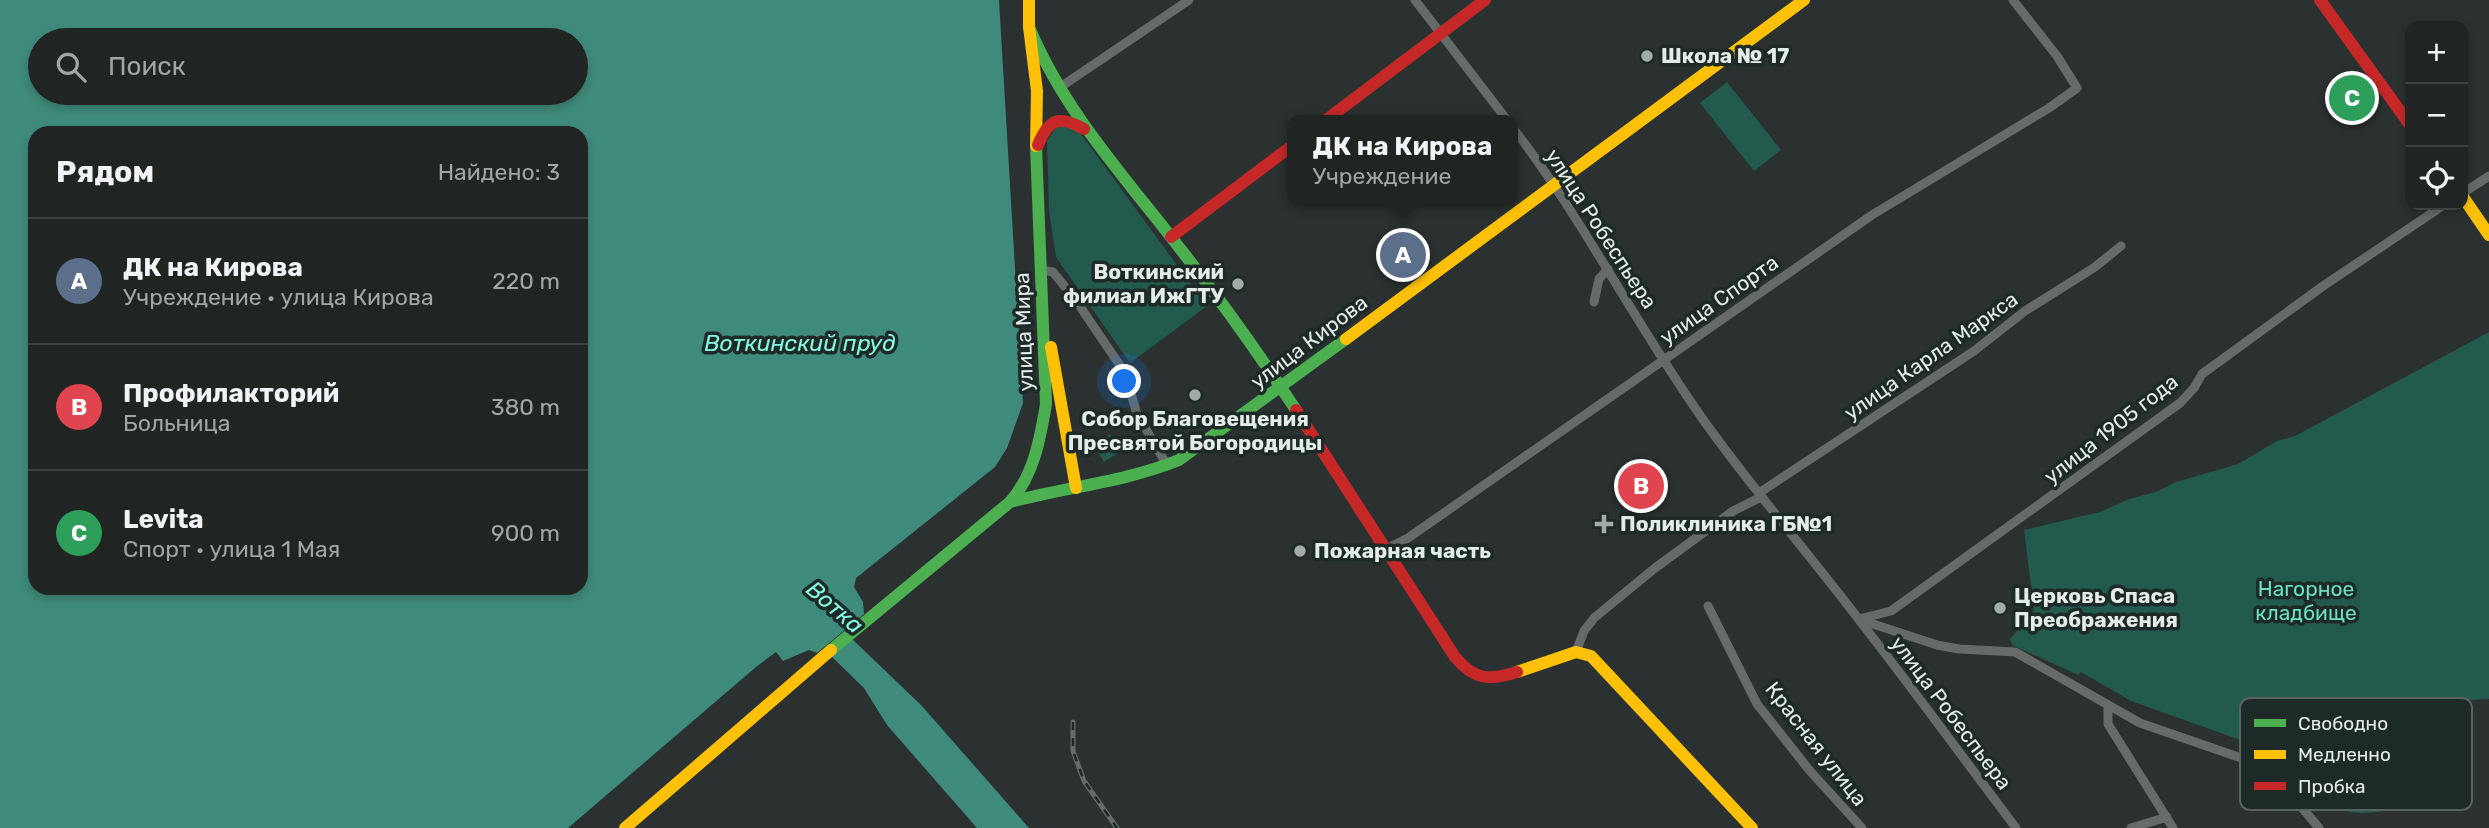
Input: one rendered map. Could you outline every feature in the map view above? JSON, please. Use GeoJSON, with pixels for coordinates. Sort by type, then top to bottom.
{"type":"FeatureCollection","features":[{"type":"Feature","properties":{"kind":"main road","name":"улица Мира"},"geometry":{"type":"LineString","coordinates":[[1010,502],[1020,491],[1030,471],[1044,421],[1045,309],[1035,152],[1037,90],[1029,27],[1029,0]]}},
{"type":"Feature","properties":{"kind":"main road"},"geometry":{"type":"LineString","coordinates":[[1332,115],[1485,0]]}},
{"type":"Feature","properties":{"kind":"main road","name":"улица Кирова"},"geometry":{"type":"LineString","coordinates":[[1010,502],[1051,491],[1150,472],[1196,449],[1804,0]]}},
{"type":"Feature","properties":{"kind":"main road"},"geometry":{"type":"LineString","coordinates":[[2320,0],[2405,118]]}},
{"type":"Feature","properties":{"kind":"main road","name":"улица Мира"},"geometry":{"type":"LineString","coordinates":[[1029,27],[1037,49],[1088,132],[1136,197],[1171,237],[1282,387],[1455,657],[1467,671],[1485,677],[1503,676],[1576,652]]}},
{"type":"Feature","properties":{"kind":"main road"},"geometry":{"type":"LineString","coordinates":[[1035,152],[1041,135],[1054,121],[1070,121],[1088,132]]}},
{"type":"Feature","properties":{"kind":"main road"},"geometry":{"type":"LineString","coordinates":[[1171,237],[1287,150]]}},
{"type":"Feature","properties":{"kind":"main road"},"geometry":{"type":"LineString","coordinates":[[2468,203],[2489,235]]}},
{"type":"Feature","properties":{"kind":"main road"},"geometry":{"type":"LineString","coordinates":[[1045,309],[1076,488]]}},
{"type":"Feature","properties":{"kind":"main road"},"geometry":{"type":"LineString","coordinates":[[625,828],[815,664],[1010,502]]}},
{"type":"Feature","properties":{"kind":"main road"},"geometry":{"type":"LineString","coordinates":[[1576,652],[1594,659],[1752,828]]}},
{"type":"Feature","properties":{"kind":"street"},"geometry":{"type":"LineString","coordinates":[[1059,88],[1189,0]]}},
{"type":"Feature","properties":{"kind":"street"},"geometry":{"type":"LineString","coordinates":[[1415,0],[1503,115]]}},
{"type":"Feature","properties":{"kind":"street","name":"улица Спорта"},"geometry":{"type":"LineString","coordinates":[[1386,549],[1408,538],[1872,215],[2049,108],[2077,88],[2057,56],[2013,0]]}},
{"type":"Feature","properties":{"kind":"street","name":"улица Робеспьера"},"geometry":{"type":"LineString","coordinates":[[1518,135],[1553,184],[1706,424],[1859,619],[2016,828]]}},
{"type":"Feature","properties":{"kind":"street"},"geometry":{"type":"LineString","coordinates":[[2468,191],[2489,176]]}},
{"type":"Feature","properties":{"kind":"street","name":"улица 1905 года"},"geometry":{"type":"LineString","coordinates":[[1859,619],[1891,611],[2021,520],[2180,403],[2202,374],[2323,286],[2437,210]]}},
{"type":"Feature","properties":{"kind":"street","name":"улица Карла Маркса"},"geometry":{"type":"LineString","coordinates":[[1576,652],[1584,631],[1594,618],[1655,568],[1733,511],[1974,351],[2025,311],[2095,267],[2121,246]]}},
{"type":"Feature","properties":{"kind":"street"},"geometry":{"type":"LineString","coordinates":[[1594,302],[1599,279],[1608,269]]}},
{"type":"Feature","properties":{"kind":"street"},"geometry":{"type":"LineString","coordinates":[[1041,270],[1053,272],[1075,299],[1125,373],[1137,414],[1167,465]]}},
{"type":"Feature","properties":{"kind":"street","name":"Красная улица"},"geometry":{"type":"LineString","coordinates":[[1708,606],[1757,704],[1810,771],[1862,828]]}},
{"type":"Feature","properties":{"kind":"street","name":"улица Робеспьера"},"geometry":{"type":"LineString","coordinates":[[1859,619],[1937,645],[2015,652],[2140,723],[2240,756]]}},
{"type":"Feature","properties":{"kind":"street"},"geometry":{"type":"LineString","coordinates":[[2108,705],[2108,724],[2173,828]]}},
{"type":"Feature","properties":{"kind":"street","name":"улица Робеспьера"},"geometry":{"type":"LineString","coordinates":[[2304,810],[2319,828]]}},
{"type":"Feature","properties":{"kind":"street"},"geometry":{"type":"LineString","coordinates":[[2131,828],[2167,817]]}},
{"type":"Feature","properties":{"kind":"green space"},"geometry":{"type":"Polygon","coordinates":[[[1727,82],[1781,150],[1754,171],[1700,103],[1727,82]]]}},
{"type":"Feature","properties":{"kind":"green space"},"geometry":{"type":"Polygon","coordinates":[[[1060,122],[1078,130],[1207,306],[1130,363],[1056,257],[1049,211],[1047,141],[1060,122]]]}},
{"type":"Feature","properties":{"kind":"green space","name":"Нагорное кладбище"},"geometry":{"type":"Polygon","coordinates":[[[2489,332],[2489,699],[2240,698],[2240,740],[2131,701],[2081,672],[2078,675],[2012,645],[2010,639],[2034,610],[2024,530],[2100,512],[2176,482],[2238,464],[2277,441],[2295,436],[2489,332]]]}},
{"type":"Feature","properties":{"kind":"green space"},"geometry":{"type":"Polygon","coordinates":[[[1110,434],[1121,451],[1104,462],[1094,445],[1110,434]]]}},
{"type":"Feature","properties":{"kind":"green space"},"geometry":{"type":"Polygon","coordinates":[[[2346,810],[2383,811],[2368,813],[2346,810]]]}},
{"type":"Feature","properties":{"kind":"water","name":"Воткинский пруд"},"geometry":{"type":"Polygon","coordinates":[[[0,0],[999,0],[1023,403],[1007,448],[995,467],[856,578],[854,587],[863,602],[864,614],[817,653],[809,650],[783,661],[776,652],[568,828],[0,828],[0,0]]]}},
{"type":"Feature","properties":{"kind":"water"},"geometry":{"type":"Polygon","coordinates":[[[851,638],[921,705],[1029,828],[977,828],[887,725],[864,688],[830,655],[851,638]]]}},
{"type":"Feature","properties":{"kind":"railway"},"geometry":{"type":"LineString","coordinates":[[1073,722],[1073,751],[1084,781],[1117,828]]}},
{"type":"Feature","properties":{"kind":"traffic: fast"},"geometry":{"type":"LineString","coordinates":[[1029,27],[1043,58],[1077,114],[1224,306],[1296,410]]}},
{"type":"Feature","properties":{"kind":"traffic: fast"},"geometry":{"type":"LineString","coordinates":[[831,650],[1010,502],[1030,468],[1046,404],[1036,146]]}},
{"type":"Feature","properties":{"kind":"traffic: fast"},"geometry":{"type":"LineString","coordinates":[[1010,502],[1117,479],[1179,460],[1346,339]]}},
{"type":"Feature","properties":{"kind":"traffic: slow"},"geometry":{"type":"LineString","coordinates":[[1029,0],[1029,27],[1037,91],[1036,146]]}},
{"type":"Feature","properties":{"kind":"traffic: slow"},"geometry":{"type":"LineString","coordinates":[[1346,339],[1804,0]]}},
{"type":"Feature","properties":{"kind":"traffic: slow"},"geometry":{"type":"LineString","coordinates":[[2468,204],[2489,235]]}},
{"type":"Feature","properties":{"kind":"traffic: slow"},"geometry":{"type":"LineString","coordinates":[[1051,347],[1076,488]]}},
{"type":"Feature","properties":{"kind":"traffic: slow"},"geometry":{"type":"LineString","coordinates":[[625,828],[831,650]]}},
{"type":"Feature","properties":{"kind":"traffic: slow"},"geometry":{"type":"LineString","coordinates":[[1517,672],[1576,652],[1591,656],[1752,828]]}},
{"type":"Feature","properties":{"kind":"traffic: jam"},"geometry":{"type":"LineString","coordinates":[[1333,115],[1485,0]]}},
{"type":"Feature","properties":{"kind":"traffic: jam"},"geometry":{"type":"LineString","coordinates":[[2320,0],[2405,118]]}},
{"type":"Feature","properties":{"kind":"traffic: jam"},"geometry":{"type":"LineString","coordinates":[[1038,145],[1046,129],[1056,122],[1068,122],[1084,129]]}},
{"type":"Feature","properties":{"kind":"traffic: jam"},"geometry":{"type":"LineString","coordinates":[[1171,237],[1287,150]]}},
{"type":"Feature","properties":{"kind":"traffic: jam"},"geometry":{"type":"LineString","coordinates":[[1296,410],[1455,657],[1462,665],[1483,677],[1498,677],[1517,672]]}},
{"type":"Feature","properties":{"kind":"place","name":"Школа № 17"},"geometry":{"type":"Point","coordinates":[1647,56]}},
{"type":"Feature","properties":{"kind":"place","name":"Levita"},"geometry":{"type":"Point","coordinates":[2352,98]}},
{"type":"Feature","properties":{"kind":"place","name":"ДК на Кирова"},"geometry":{"type":"Point","coordinates":[1403,255]}},
{"type":"Feature","properties":{"kind":"place","name":"Воткинский филиал ИжГТУ"},"geometry":{"type":"Point","coordinates":[1238,284]}},
{"type":"Feature","properties":{"kind":"place","name":"Собор Благовещения Пресвятой Богородицы"},"geometry":{"type":"Point","coordinates":[1195,395]}},
{"type":"Feature","properties":{"kind":"place","name":"Профилакторий"},"geometry":{"type":"Point","coordinates":[1641,486]}},
{"type":"Feature","properties":{"kind":"place","name":"Поликлиника ГБ№1"},"geometry":{"type":"Point","coordinates":[1604,524]}},
{"type":"Feature","properties":{"kind":"place","name":"Пожарная часть"},"geometry":{"type":"Point","coordinates":[1300,551]}},
{"type":"Feature","properties":{"kind":"place","name":"Церковь Спаса Преображения"},"geometry":{"type":"Point","coordinates":[2000,608]}},
{"type":"Feature","properties":{"kind":"water label","name":"Вотка"},"geometry":{"type":"Point","coordinates":[835,607]}}]}
